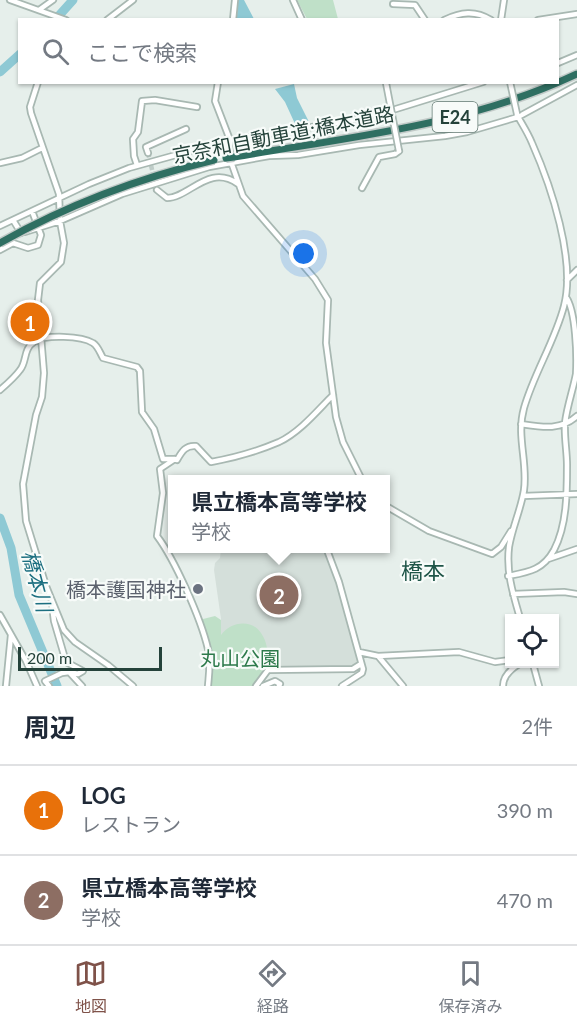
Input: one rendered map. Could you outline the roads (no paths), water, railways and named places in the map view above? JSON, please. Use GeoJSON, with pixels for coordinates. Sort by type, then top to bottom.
{"type":"FeatureCollection","features":[{"type":"Feature","properties":{"kind":"highway","name":"京奈和自動車道;橋本道路"},"geometry":{"type":"LineString","coordinates":[[559,82],[577,74]]}},
{"type":"Feature","properties":{"kind":"highway","name":"京奈和自動車道;橋本道路"},"geometry":{"type":"LineString","coordinates":[[0,241],[107,192],[170,171],[214,160],[384,133],[445,120],[530,94],[554,84]]}},
{"type":"Feature","properties":{"kind":"street"},"geometry":{"type":"LineString","coordinates":[[10,0],[62,18]]}},
{"type":"Feature","properties":{"kind":"street"},"geometry":{"type":"LineString","coordinates":[[41,10],[53,0]]}},
{"type":"Feature","properties":{"kind":"street"},"geometry":{"type":"LineString","coordinates":[[110,18],[133,0]]}},
{"type":"Feature","properties":{"kind":"street"},"geometry":{"type":"LineString","coordinates":[[233,18],[235,0]]}},
{"type":"Feature","properties":{"kind":"street"},"geometry":{"type":"LineString","coordinates":[[293,0],[301,18]]}},
{"type":"Feature","properties":{"kind":"street"},"geometry":{"type":"LineString","coordinates":[[393,4],[416,5],[422,0]]}},
{"type":"Feature","properties":{"kind":"street"},"geometry":{"type":"LineString","coordinates":[[501,18],[504,0]]}},
{"type":"Feature","properties":{"kind":"street"},"geometry":{"type":"LineString","coordinates":[[416,5],[424,18]]}},
{"type":"Feature","properties":{"kind":"street"},"geometry":{"type":"LineString","coordinates":[[450,18],[465,13],[478,13],[487,18]]}},
{"type":"Feature","properties":{"kind":"street"},"geometry":{"type":"LineString","coordinates":[[551,18],[577,14]]}},
{"type":"Feature","properties":{"kind":"street"},"geometry":{"type":"LineString","coordinates":[[559,63],[577,55]]}},
{"type":"Feature","properties":{"kind":"street"},"geometry":{"type":"LineString","coordinates":[[37,84],[30,107],[59,198],[64,243],[61,262],[40,283],[38,300],[45,373],[42,397],[25,470],[22,498],[35,552],[64,630],[75,642],[133,686]]}},
{"type":"Feature","properties":{"kind":"street"},"geometry":{"type":"LineString","coordinates":[[218,84],[215,101],[230,140],[230,159],[243,196],[315,279],[328,300],[326,343],[333,395],[343,442],[360,475]]}},
{"type":"Feature","properties":{"kind":"street"},"geometry":{"type":"LineString","coordinates":[[362,188],[379,158],[399,151],[386,84]]}},
{"type":"Feature","properties":{"kind":"street"},"geometry":{"type":"LineString","coordinates":[[0,226],[137,165],[230,140],[383,113],[477,84]]}},
{"type":"Feature","properties":{"kind":"street"},"geometry":{"type":"LineString","coordinates":[[510,84],[517,115],[532,141],[561,228],[567,279],[564,308],[537,370],[521,424],[524,465],[523,496],[509,547],[508,576],[519,614]]}},
{"type":"Feature","properties":{"kind":"street"},"geometry":{"type":"LineString","coordinates":[[0,241],[60,221],[135,189],[230,159],[445,136],[517,115],[577,85]]}},
{"type":"Feature","properties":{"kind":"street"},"geometry":{"type":"LineString","coordinates":[[137,165],[133,139],[138,132],[142,101],[155,100],[197,107]]}},
{"type":"Feature","properties":{"kind":"street"},"geometry":{"type":"LineString","coordinates":[[148,153],[146,147],[186,129]]}},
{"type":"Feature","properties":{"kind":"street"},"geometry":{"type":"LineString","coordinates":[[0,163],[22,158],[42,148]]}},
{"type":"Feature","properties":{"kind":"street"},"geometry":{"type":"LineString","coordinates":[[158,190],[167,198],[174,198],[203,181],[227,178],[238,184]]}},
{"type":"Feature","properties":{"kind":"street"},"geometry":{"type":"LineString","coordinates":[[0,250],[13,243],[28,248],[35,247],[40,242],[39,228],[32,211]]}},
{"type":"Feature","properties":{"kind":"street"},"geometry":{"type":"LineString","coordinates":[[13,220],[21,233]]}},
{"type":"Feature","properties":{"kind":"street"},"geometry":{"type":"LineString","coordinates":[[567,279],[577,270]]}},
{"type":"Feature","properties":{"kind":"street"},"geometry":{"type":"LineString","coordinates":[[508,576],[532,572],[541,567],[548,559],[558,539],[565,517],[565,425],[576,375],[576,343],[571,304],[566,297]]}},
{"type":"Feature","properties":{"kind":"street"},"geometry":{"type":"LineString","coordinates":[[0,390],[21,369],[26,351],[33,342],[42,338],[57,337],[92,342],[103,358],[109,362],[137,367],[140,371],[142,412],[154,429],[163,459],[175,459]]}},
{"type":"Feature","properties":{"kind":"street"},"geometry":{"type":"LineString","coordinates":[[208,686],[209,651],[199,620],[165,547],[157,536],[163,492],[160,469],[175,459],[177,460],[185,448],[190,446],[196,446],[211,462],[229,459],[280,441],[305,423],[333,395]]}},
{"type":"Feature","properties":{"kind":"street"},"geometry":{"type":"LineString","coordinates":[[521,424],[551,427],[565,425],[577,416]]}},
{"type":"Feature","properties":{"kind":"street"},"geometry":{"type":"LineString","coordinates":[[523,496],[577,494]]}},
{"type":"Feature","properties":{"kind":"street"},"geometry":{"type":"LineString","coordinates":[[390,508],[429,531],[492,554],[507,540],[516,523]]}},
{"type":"Feature","properties":{"kind":"street"},"geometry":{"type":"LineString","coordinates":[[548,559],[577,549]]}},
{"type":"Feature","properties":{"kind":"street"},"geometry":{"type":"LineString","coordinates":[[328,553],[339,582],[361,664],[362,674],[342,686]]}},
{"type":"Feature","properties":{"kind":"street"},"geometry":{"type":"LineString","coordinates":[[513,594],[564,592],[577,594]]}},
{"type":"Feature","properties":{"kind":"street"},"geometry":{"type":"LineString","coordinates":[[49,686],[45,681],[62,673],[78,674],[83,671],[69,665],[63,653],[54,621],[52,601]]}},
{"type":"Feature","properties":{"kind":"street"},"geometry":{"type":"LineString","coordinates":[[0,615],[37,686]]}},
{"type":"Feature","properties":{"kind":"street"},"geometry":{"type":"LineString","coordinates":[[6,686],[10,635]]}},
{"type":"Feature","properties":{"kind":"street"},"geometry":{"type":"LineString","coordinates":[[359,652],[378,656],[459,652],[495,662],[505,661]]}},
{"type":"Feature","properties":{"kind":"street"},"geometry":{"type":"LineString","coordinates":[[378,656],[403,686]]}},
{"type":"Feature","properties":{"kind":"street"},"geometry":{"type":"LineString","coordinates":[[256,686],[268,670],[353,669],[361,664]]}},
{"type":"Feature","properties":{"kind":"street"},"geometry":{"type":"LineString","coordinates":[[503,686],[503,681],[513,668]]}},
{"type":"Feature","properties":{"kind":"street"},"geometry":{"type":"LineString","coordinates":[[534,668],[539,686]]}},
{"type":"Feature","properties":{"kind":"street"},"geometry":{"type":"LineString","coordinates":[[69,672],[82,686]]}},
{"type":"Feature","properties":{"kind":"street"},"geometry":{"type":"LineString","coordinates":[[263,686],[275,681],[280,684],[279,686]]}},
{"type":"Feature","properties":{"kind":"water"},"geometry":{"type":"Polygon","coordinates":[[[237,0],[244,0],[253,18],[235,18],[237,0]]]}},
{"type":"Feature","properties":{"kind":"water"},"geometry":{"type":"Polygon","coordinates":[[[294,84],[297,98],[310,124],[296,126],[285,102],[275,89],[294,84]]]}},
{"type":"Feature","properties":{"kind":"waterway"},"geometry":{"type":"LineString","coordinates":[[57,18],[73,0]]}},
{"type":"Feature","properties":{"kind":"waterway"},"geometry":{"type":"LineString","coordinates":[[0,72],[18,56]]}},
{"type":"Feature","properties":{"kind":"waterway","name":"橋本川"},"geometry":{"type":"LineString","coordinates":[[0,518],[11,548],[19,595],[57,686]]}},
{"type":"Feature","properties":{"kind":"tunnel"},"geometry":{"type":"LineString","coordinates":[[148,153],[157,190]]}},
{"type":"Feature","properties":{"kind":"place","name":"LOG"},"geometry":{"type":"Point","coordinates":[30,322]}},
{"type":"Feature","properties":{"kind":"place","name":"橋本護国神社"},"geometry":{"type":"Point","coordinates":[198,589]}},
{"type":"Feature","properties":{"kind":"place","name":"県立橋本高等学校"},"geometry":{"type":"Point","coordinates":[279,595]}},
{"type":"Feature","properties":{"kind":"district","name":"橋本"},"geometry":{"type":"Point","coordinates":[423,570]}},
{"type":"Feature","properties":{"kind":"park label","name":"丸山公園"},"geometry":{"type":"Point","coordinates":[240,658]}}]}
